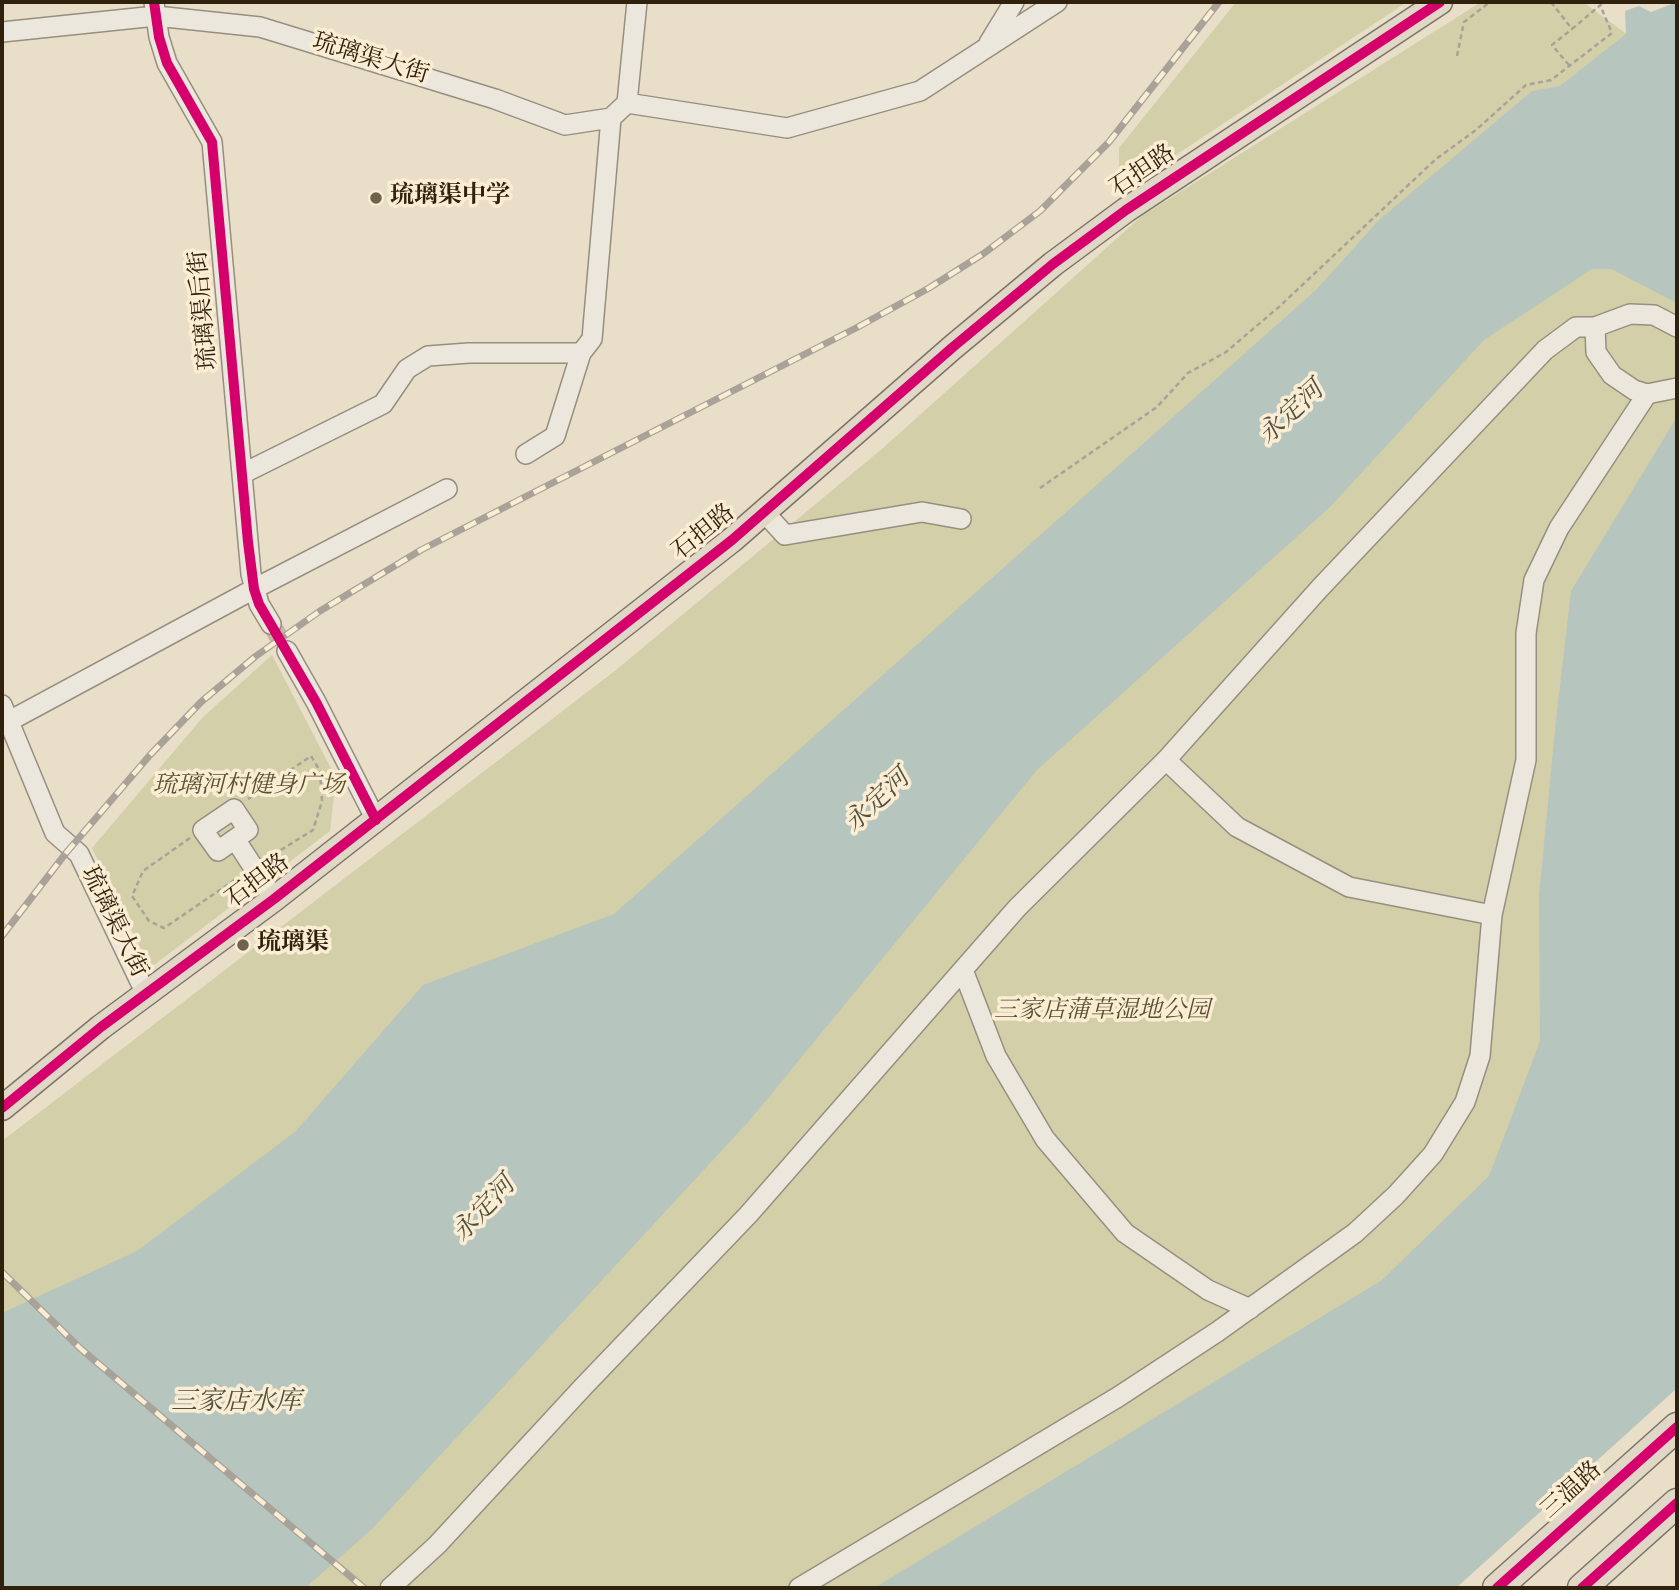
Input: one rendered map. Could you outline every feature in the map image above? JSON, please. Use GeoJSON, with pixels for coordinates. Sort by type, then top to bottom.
{"type":"FeatureCollection","features":[{"type":"Feature","properties":{"kind":"highway","name":"三温路"},"geometry":{"type":"LineString","coordinates":[[1497,1588],[1677,1427]]}},
{"type":"Feature","properties":{"kind":"highway"},"geometry":{"type":"LineString","coordinates":[[1525,1588],[1677,1453]]}},
{"type":"Feature","properties":{"kind":"highway"},"geometry":{"type":"LineString","coordinates":[[1582,1588],[1677,1503]]}},
{"type":"Feature","properties":{"kind":"main road","name":"石担路"},"geometry":{"type":"LineString","coordinates":[[2,1108],[101,1027],[274,899],[732,540],[953,347],[1053,264],[1126,210],[1440,2]]}},
{"type":"Feature","properties":{"kind":"street"},"geometry":{"type":"LineString","coordinates":[[986,48],[1014,2]]}},
{"type":"Feature","properties":{"kind":"street"},"geometry":{"type":"LineString","coordinates":[[627,103],[787,128],[920,91],[1057,2]]}},
{"type":"Feature","properties":{"kind":"street"},"geometry":{"type":"LineString","coordinates":[[526,454],[555,436],[581,354],[592,340],[611,118],[627,103],[639,5]]}},
{"type":"Feature","properties":{"kind":"street","name":"琉璃渠大街"},"geometry":{"type":"LineString","coordinates":[[2,32],[155,9],[260,27],[495,99],[565,125],[611,118]]}},
{"type":"Feature","properties":{"kind":"street","name":"琉璃渠后街"},"geometry":{"type":"LineString","coordinates":[[155,9],[167,63],[212,142],[254,589],[271,624]]}},
{"type":"Feature","properties":{"kind":"street"},"geometry":{"type":"LineString","coordinates":[[390,1588],[438,1545],[584,1386],[748,1214],[1017,908],[1166,760],[1320,588],[1545,350],[1576,327],[1595,327],[1630,314],[1654,315],[1677,327]]}},
{"type":"Feature","properties":{"kind":"street"},"geometry":{"type":"LineString","coordinates":[[1595,327],[1596,352],[1612,375],[1634,390],[1647,394],[1675,390]]}},
{"type":"Feature","properties":{"kind":"street"},"geometry":{"type":"LineString","coordinates":[[242,474],[383,404],[407,369],[428,356],[469,353],[581,354]]}},
{"type":"Feature","properties":{"kind":"street"},"geometry":{"type":"LineString","coordinates":[[799,1588],[1118,1397],[1250,1308],[1355,1233],[1396,1195],[1433,1154],[1465,1102],[1480,1056],[1492,915],[1526,760],[1526,633],[1534,580],[1559,528],[1647,394]]}},
{"type":"Feature","properties":{"kind":"street"},"geometry":{"type":"LineString","coordinates":[[4,717],[447,489]]}},
{"type":"Feature","properties":{"kind":"street"},"geometry":{"type":"LineString","coordinates":[[764,512],[785,536],[922,512],[961,519]]}},
{"type":"Feature","properties":{"kind":"street"},"geometry":{"type":"LineString","coordinates":[[287,651],[376,820]]}},
{"type":"Feature","properties":{"kind":"street","name":"琉璃渠大街"},"geometry":{"type":"LineString","coordinates":[[4,717],[55,833],[79,854],[146,994]]}},
{"type":"Feature","properties":{"kind":"street"},"geometry":{"type":"LineString","coordinates":[[1166,760],[1237,827],[1349,887],[1492,915]]}},
{"type":"Feature","properties":{"kind":"street"},"geometry":{"type":"LineString","coordinates":[[234,809],[248,830],[218,851],[203,830],[234,809]]}},
{"type":"Feature","properties":{"kind":"street"},"geometry":{"type":"LineString","coordinates":[[235,839],[274,899]]}},
{"type":"Feature","properties":{"kind":"street"},"geometry":{"type":"LineString","coordinates":[[963,970],[996,1056],[1045,1139],[1125,1233],[1209,1290],[1250,1308]]}},
{"type":"Feature","properties":{"kind":"path"},"geometry":{"type":"LineString","coordinates":[[1457,56],[1464,22],[1490,2]]}},
{"type":"Feature","properties":{"kind":"path"},"geometry":{"type":"LineString","coordinates":[[1551,2],[1572,29]]}},
{"type":"Feature","properties":{"kind":"path"},"geometry":{"type":"LineString","coordinates":[[1569,65],[1552,45],[1604,2]]}},
{"type":"Feature","properties":{"kind":"path"},"geometry":{"type":"LineString","coordinates":[[1041,488],[1157,407],[1188,373],[1226,352],[1280,306],[1436,159],[1476,130],[1526,85],[1551,80],[1612,33],[1600,5]]}},
{"type":"Feature","properties":{"kind":"path"},"geometry":{"type":"LineString","coordinates":[[203,830],[143,871],[132,896],[149,920],[164,928],[313,830],[322,802],[320,771],[311,756],[234,809]]}},
{"type":"Feature","properties":{"kind":"green space"},"geometry":{"type":"Polygon","coordinates":[[[1236,2],[1407,2],[1147,174],[1119,167],[1119,148],[1236,2]]]}},
{"type":"Feature","properties":{"kind":"green space","name":"三家店蒲草湿地公园"},"geometry":{"type":"Polygon","coordinates":[[[1481,2],[1583,2],[1677,71],[1677,1388],[1456,1588],[2,1588],[2,1141],[616,670],[883,448],[1142,216],[1481,2]]]}},
{"type":"Feature","properties":{"kind":"green space","name":"琉璃河村健身广场"},"geometry":{"type":"Polygon","coordinates":[[[272,655],[336,778],[330,831],[150,968],[92,848],[203,717],[272,655]]]}},
{"type":"Feature","properties":{"kind":"water","name":"三家店水库"},"geometry":{"type":"Polygon","coordinates":[[[1677,2],[1677,303],[1611,269],[1592,269],[1484,340],[1330,507],[1037,770],[750,1120],[371,1530],[305,1588],[2,1588],[2,1313],[137,1251],[296,1131],[423,985],[614,914],[1316,290],[1379,220],[1532,91],[1560,86],[1626,34],[1625,11],[1639,6],[1651,12],[1677,2]]]}},
{"type":"Feature","properties":{"kind":"water"},"geometry":{"type":"Polygon","coordinates":[[[1677,417],[1677,1388],[1456,1588],[874,1588],[1382,1280],[1489,1176],[1540,1041],[1539,896],[1571,591],[1677,417]]]}},
{"type":"Feature","properties":{"kind":"tunnel"},"geometry":{"type":"LineString","coordinates":[[271,624],[287,651]]}},
{"type":"Feature","properties":{"kind":"railway"},"geometry":{"type":"LineString","coordinates":[[2,936],[66,853],[150,755],[201,702],[256,656],[320,611],[421,550],[856,328],[929,288],[983,254],[1040,211],[1109,142],[1219,2]]}},
{"type":"Feature","properties":{"kind":"railway"},"geometry":{"type":"LineString","coordinates":[[2,1272],[81,1349],[364,1588]]}},
{"type":"Feature","properties":{"kind":"cycle path"},"geometry":{"type":"LineString","coordinates":[[154,2],[159,37],[167,63],[212,142],[254,589],[259,604],[316,702],[376,820]]}},
{"type":"Feature","properties":{"kind":"cycle path"},"geometry":{"type":"LineString","coordinates":[[2,1108],[101,1027],[274,899],[732,540],[953,347],[1053,264],[1126,210],[1440,2]]}},
{"type":"Feature","properties":{"kind":"cycle path"},"geometry":{"type":"LineString","coordinates":[[1497,1588],[1677,1427]]}},
{"type":"Feature","properties":{"kind":"cycle path"},"geometry":{"type":"LineString","coordinates":[[1582,1588],[1677,1503]]}},
{"type":"Feature","properties":{"kind":"place","name":"琉璃渠中学"},"geometry":{"type":"Point","coordinates":[376,198]}},
{"type":"Feature","properties":{"kind":"place","name":"琉璃渠"},"geometry":{"type":"Point","coordinates":[243,945]}},
{"type":"Feature","properties":{"kind":"water label","name":"永定河"},"geometry":{"type":"Point","coordinates":[1293,415]}},
{"type":"Feature","properties":{"kind":"water label","name":"永定河"},"geometry":{"type":"Point","coordinates":[879,803]}},
{"type":"Feature","properties":{"kind":"water label","name":"永定河"},"geometry":{"type":"Point","coordinates":[486,1211]}}]}
